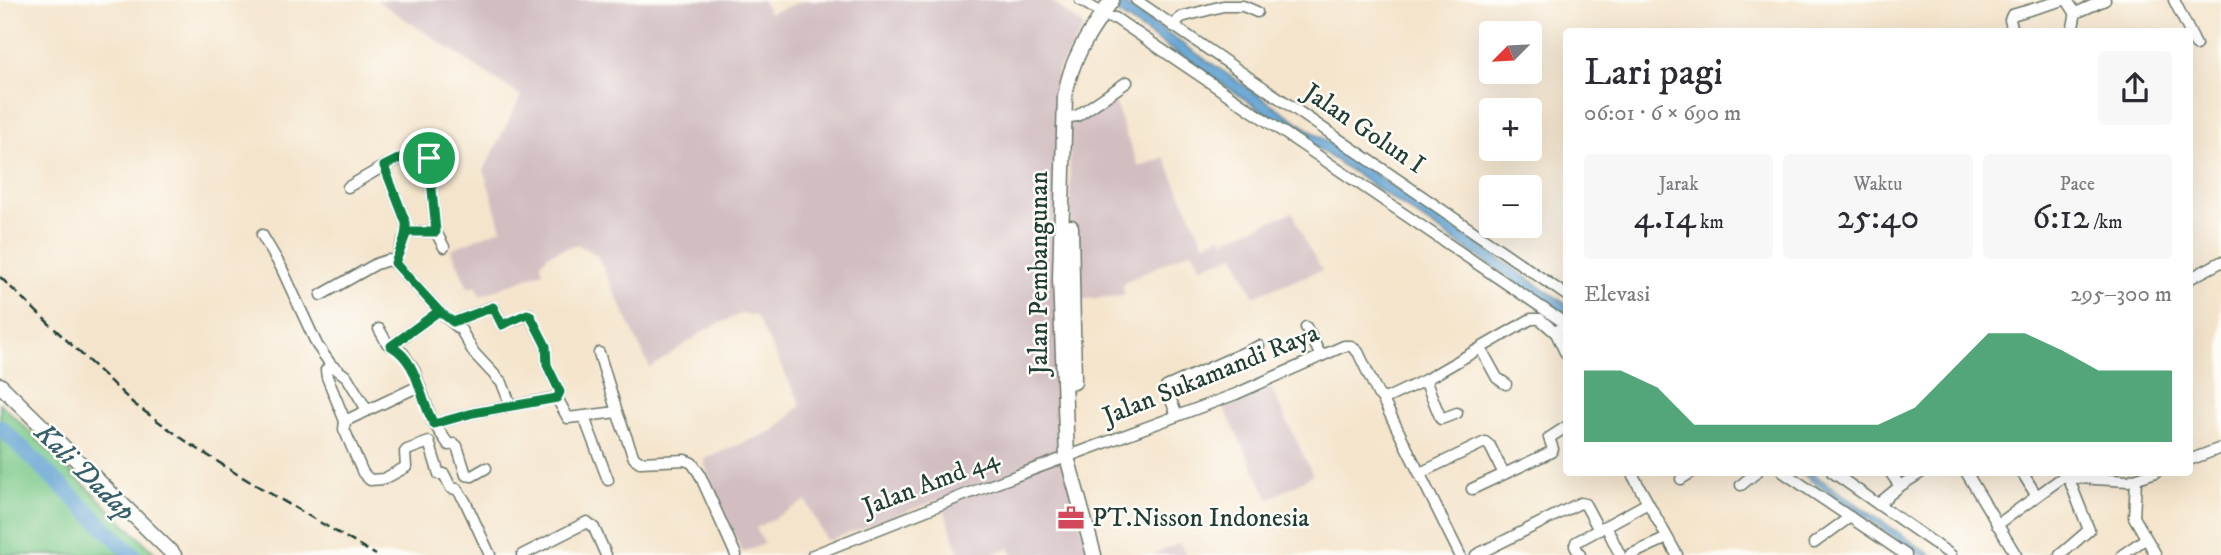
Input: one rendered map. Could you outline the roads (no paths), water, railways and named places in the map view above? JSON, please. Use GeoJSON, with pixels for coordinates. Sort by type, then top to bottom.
{"type":"FeatureCollection","features":[{"type":"Feature","properties":{"kind":"main road","name":"Jalan Pembangunan"},"geometry":{"type":"LineString","coordinates":[[1094,555],[1071,455],[1060,279],[1065,96],[1069,73],[1079,51],[1108,12],[1121,0]]}},
{"type":"Feature","properties":{"kind":"main road","name":"Jalan Pembangunan"},"geometry":{"type":"LineString","coordinates":[[1102,555],[1071,455],[1070,117],[1076,75],[1108,12]]}},
{"type":"Feature","properties":{"kind":"main road"},"geometry":{"type":"LineString","coordinates":[[0,385],[174,555]]}},
{"type":"Feature","properties":{"kind":"street"},"geometry":{"type":"LineString","coordinates":[[1080,0],[1108,12],[1543,307],[1563,317]]}},
{"type":"Feature","properties":{"kind":"street","name":"Jalan Golun I"},"geometry":{"type":"LineString","coordinates":[[1136,0],[1152,5],[1173,26],[1309,123],[1563,293]]}},
{"type":"Feature","properties":{"kind":"street"},"geometry":{"type":"LineString","coordinates":[[2012,28],[2012,15],[2065,0],[2076,12]]}},
{"type":"Feature","properties":{"kind":"street"},"geometry":{"type":"LineString","coordinates":[[2076,12],[2105,0]]}},
{"type":"Feature","properties":{"kind":"street"},"geometry":{"type":"LineString","coordinates":[[2174,0],[2188,28]]}},
{"type":"Feature","properties":{"kind":"street"},"geometry":{"type":"LineString","coordinates":[[1173,26],[1181,16],[1223,6],[1243,6],[1257,12]]}},
{"type":"Feature","properties":{"kind":"street"},"geometry":{"type":"LineString","coordinates":[[2074,28],[2076,12]]}},
{"type":"Feature","properties":{"kind":"street"},"geometry":{"type":"LineString","coordinates":[[2193,39],[2196,45]]}},
{"type":"Feature","properties":{"kind":"street"},"geometry":{"type":"LineString","coordinates":[[1070,117],[1077,116],[1127,82]]}},
{"type":"Feature","properties":{"kind":"street"},"geometry":{"type":"LineString","coordinates":[[1298,139],[1309,123]]}},
{"type":"Feature","properties":{"kind":"street"},"geometry":{"type":"LineString","coordinates":[[348,187],[384,166],[422,149],[429,158],[436,232],[444,247]]}},
{"type":"Feature","properties":{"kind":"street"},"geometry":{"type":"LineString","coordinates":[[384,166],[404,214],[407,232],[395,263]]}},
{"type":"Feature","properties":{"kind":"street"},"geometry":{"type":"LineString","coordinates":[[407,232],[436,232]]}},
{"type":"Feature","properties":{"kind":"street"},"geometry":{"type":"LineString","coordinates":[[262,235],[281,267],[317,345],[331,365],[347,377],[367,410]]}},
{"type":"Feature","properties":{"kind":"street"},"geometry":{"type":"LineString","coordinates":[[321,295],[376,264],[388,260],[395,263],[466,338],[474,353],[502,383],[511,406]]}},
{"type":"Feature","properties":{"kind":"street"},"geometry":{"type":"LineString","coordinates":[[2193,277],[2221,262]]}},
{"type":"Feature","properties":{"kind":"street"},"geometry":{"type":"LineString","coordinates":[[453,322],[493,307],[502,325],[530,315],[546,346],[547,365],[560,392],[557,398]]}},
{"type":"Feature","properties":{"kind":"street"},"geometry":{"type":"LineString","coordinates":[[1540,319],[1543,307]]}},
{"type":"Feature","properties":{"kind":"street"},"geometry":{"type":"LineString","coordinates":[[391,346],[439,311]]}},
{"type":"Feature","properties":{"kind":"street"},"geometry":{"type":"LineString","coordinates":[[1460,555],[1382,398],[1425,380],[1531,319],[1540,319],[1556,333],[1563,348]]}},
{"type":"Feature","properties":{"kind":"street"},"geometry":{"type":"LineString","coordinates":[[1556,333],[1563,320]]}},
{"type":"Feature","properties":{"kind":"street"},"geometry":{"type":"LineString","coordinates":[[1306,327],[1321,356]]}},
{"type":"Feature","properties":{"kind":"street"},"geometry":{"type":"LineString","coordinates":[[379,328],[387,343],[402,353],[414,370],[434,424],[449,445],[457,446],[466,475],[472,476],[486,468]]}},
{"type":"Feature","properties":{"kind":"street"},"geometry":{"type":"LineString","coordinates":[[1177,416],[1166,387],[1259,346]]}},
{"type":"Feature","properties":{"kind":"street","name":"Jalan Sukamandi Raya"},"geometry":{"type":"LineString","coordinates":[[1071,455],[1236,394],[1343,346],[1351,346],[1358,352],[1382,398]]}},
{"type":"Feature","properties":{"kind":"street"},"geometry":{"type":"LineString","coordinates":[[1480,349],[1497,378],[1506,384]]}},
{"type":"Feature","properties":{"kind":"street"},"geometry":{"type":"LineString","coordinates":[[599,353],[634,458],[640,461],[685,460],[692,463],[736,555]]}},
{"type":"Feature","properties":{"kind":"street"},"geometry":{"type":"LineString","coordinates":[[331,365],[326,370],[327,377],[345,421],[344,429],[363,473],[370,480],[384,478],[406,467],[405,452],[429,442],[439,474],[444,474],[451,488],[457,489],[465,501],[490,555]]}},
{"type":"Feature","properties":{"kind":"street"},"geometry":{"type":"LineString","coordinates":[[1425,380],[1441,419],[1457,413]]}},
{"type":"Feature","properties":{"kind":"street"},"geometry":{"type":"LineString","coordinates":[[345,421],[419,386]]}},
{"type":"Feature","properties":{"kind":"street"},"geometry":{"type":"LineString","coordinates":[[434,424],[557,398]]}},
{"type":"Feature","properties":{"kind":"street"},"geometry":{"type":"LineString","coordinates":[[557,398],[568,418],[617,412]]}},
{"type":"Feature","properties":{"kind":"street"},"geometry":{"type":"LineString","coordinates":[[584,417],[608,480]]}},
{"type":"Feature","properties":{"kind":"street"},"geometry":{"type":"LineString","coordinates":[[1472,489],[1551,452],[1553,449],[1549,438],[1563,429]]}},
{"type":"Feature","properties":{"kind":"street"},"geometry":{"type":"LineString","coordinates":[[1420,473],[1487,442],[1504,474]]}},
{"type":"Feature","properties":{"kind":"street"},"geometry":{"type":"LineString","coordinates":[[2193,459],[2221,449]]}},
{"type":"Feature","properties":{"kind":"street","name":"Jalan Amd 44"},"geometry":{"type":"LineString","coordinates":[[813,555],[1071,455]]}},
{"type":"Feature","properties":{"kind":"street"},"geometry":{"type":"LineString","coordinates":[[1636,476],[1677,555]]}},
{"type":"Feature","properties":{"kind":"street"},"geometry":{"type":"LineString","coordinates":[[1681,479],[1686,476]]}},
{"type":"Feature","properties":{"kind":"street"},"geometry":{"type":"LineString","coordinates":[[1741,485],[1752,476]]}},
{"type":"Feature","properties":{"kind":"street"},"geometry":{"type":"LineString","coordinates":[[1789,476],[1906,555]]}},
{"type":"Feature","properties":{"kind":"street"},"geometry":{"type":"LineString","coordinates":[[1838,476],[1951,555]]}},
{"type":"Feature","properties":{"kind":"street"},"geometry":{"type":"LineString","coordinates":[[1893,476],[1900,486]]}},
{"type":"Feature","properties":{"kind":"street"},"geometry":{"type":"LineString","coordinates":[[1878,504],[1916,476]]}},
{"type":"Feature","properties":{"kind":"street"},"geometry":{"type":"LineString","coordinates":[[1968,476],[2011,553]]}},
{"type":"Feature","properties":{"kind":"street"},"geometry":{"type":"LineString","coordinates":[[2024,476],[2036,495]]}},
{"type":"Feature","properties":{"kind":"street"},"geometry":{"type":"LineString","coordinates":[[1997,525],[2065,476]]}},
{"type":"Feature","properties":{"kind":"street"},"geometry":{"type":"LineString","coordinates":[[2060,555],[2089,530],[2067,476]]}},
{"type":"Feature","properties":{"kind":"street"},"geometry":{"type":"LineString","coordinates":[[2088,476],[2130,478],[2134,517],[2156,555]]}},
{"type":"Feature","properties":{"kind":"street"},"geometry":{"type":"LineString","coordinates":[[1476,555],[1580,503],[1586,504],[1620,555]]}},
{"type":"Feature","properties":{"kind":"street"},"geometry":{"type":"LineString","coordinates":[[1580,555],[1575,546],[1576,542],[1648,503]]}},
{"type":"Feature","properties":{"kind":"street"},"geometry":{"type":"LineString","coordinates":[[1814,543],[1850,517]]}},
{"type":"Feature","properties":{"kind":"street"},"geometry":{"type":"LineString","coordinates":[[522,555],[587,522],[594,527],[607,555]]}},
{"type":"Feature","properties":{"kind":"street"},"geometry":{"type":"LineString","coordinates":[[1630,555],[1667,538]]}},
{"type":"Feature","properties":{"kind":"street"},"geometry":{"type":"LineString","coordinates":[[2122,555],[2146,539]]}},
{"type":"Feature","properties":{"kind":"water"},"geometry":{"type":"Polygon","coordinates":[[[1098,0],[1118,0],[1563,302],[1563,314],[1098,0]]]}},
{"type":"Feature","properties":{"kind":"water"},"geometry":{"type":"Polygon","coordinates":[[[1805,476],[1815,476],[1931,555],[1921,555],[1805,476]]]}},
{"type":"Feature","properties":{"kind":"waterway","name":"Kali Dadap"},"geometry":{"type":"LineString","coordinates":[[0,427],[133,555]]}},
{"type":"Feature","properties":{"kind":"railway"},"geometry":{"type":"LineString","coordinates":[[0,277],[134,404],[237,474],[376,555]]}},
{"type":"Feature","properties":{"kind":"place","name":"PT.Nisson Indonesia"},"geometry":{"type":"Point","coordinates":[1071,518]}}]}
